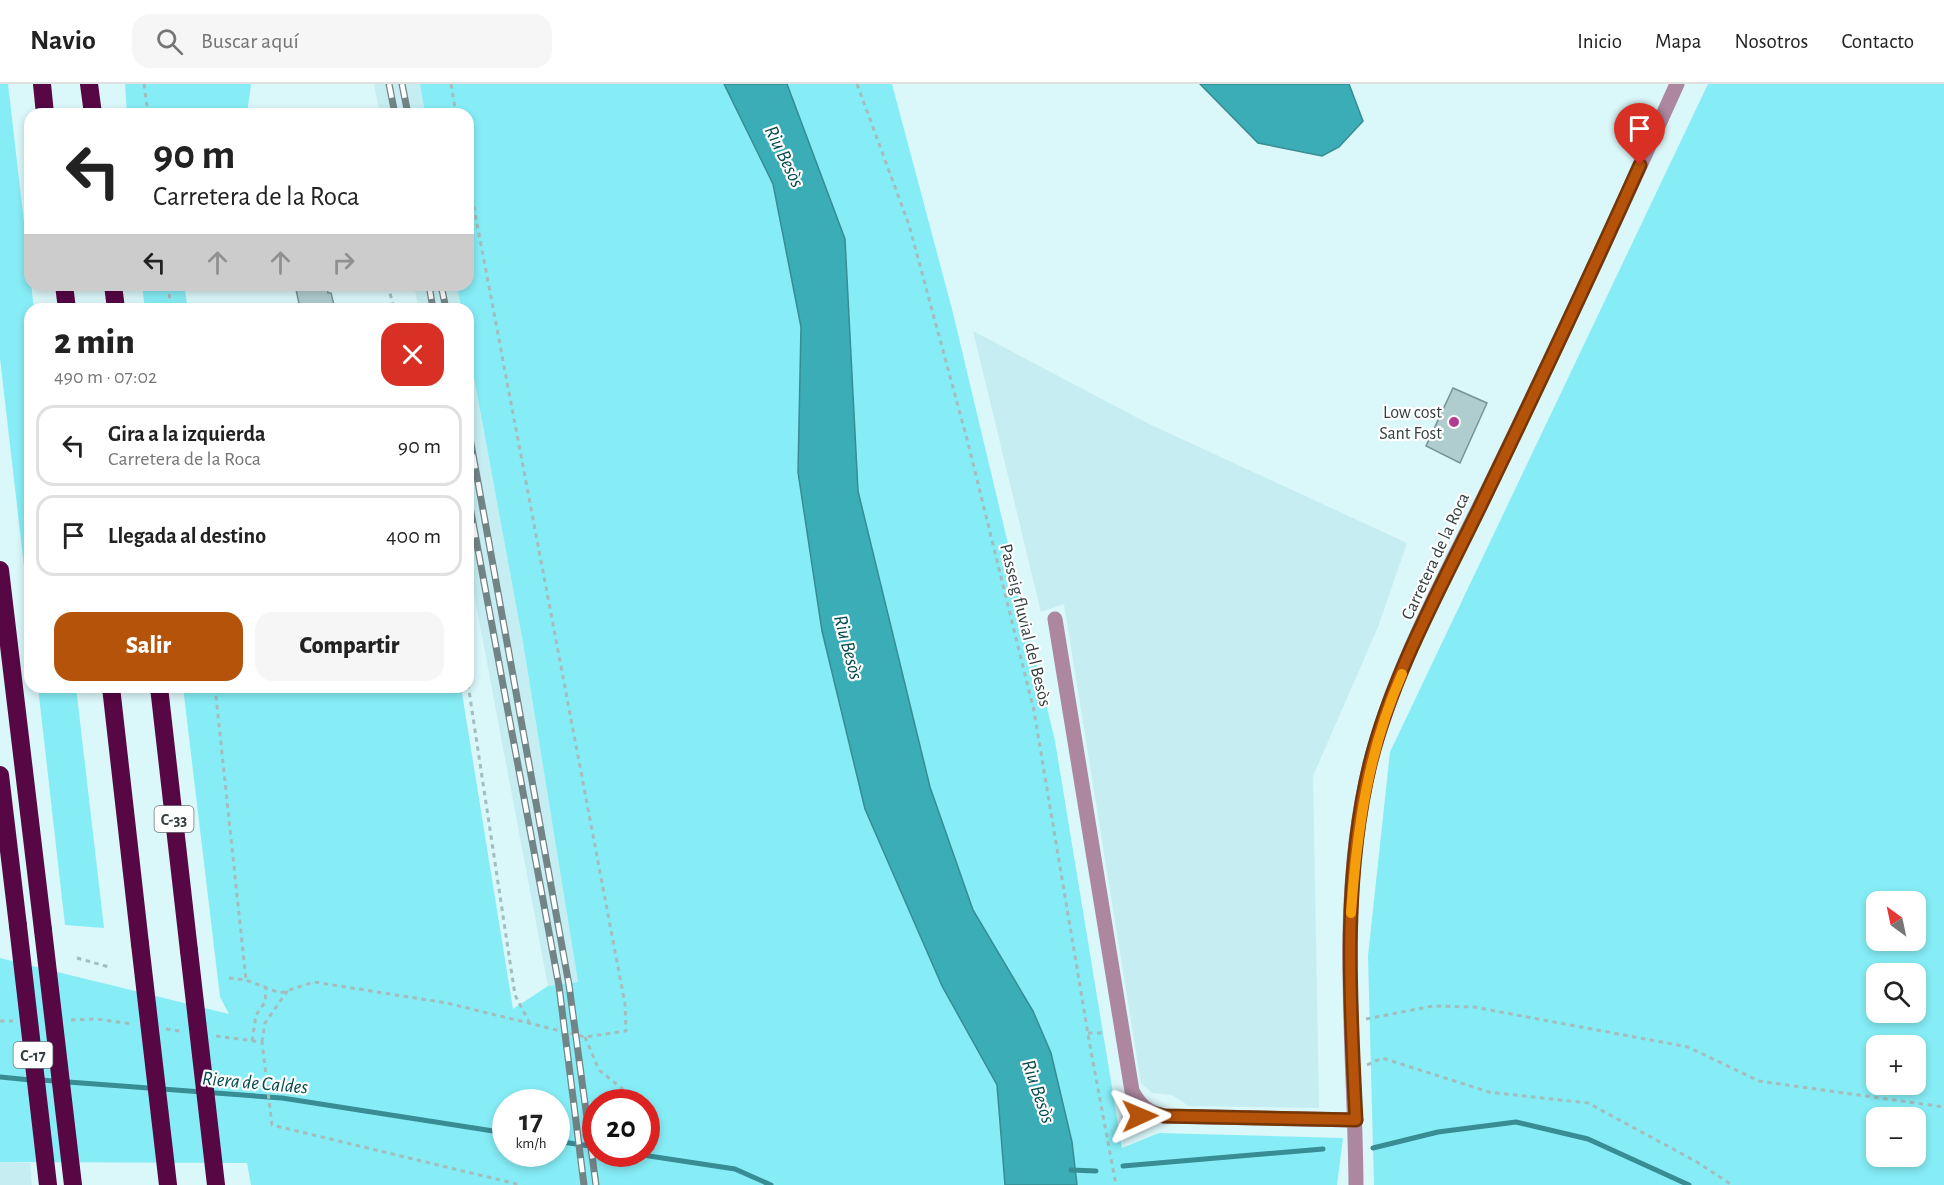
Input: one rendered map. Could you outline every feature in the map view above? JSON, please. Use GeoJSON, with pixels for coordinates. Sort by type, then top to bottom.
{"type":"FeatureCollection","features":[{"type":"Feature","properties":{"kind":"highway"},"geometry":{"type":"LineString","coordinates":[[42,84],[44,108]]}},
{"type":"Feature","properties":{"kind":"highway"},"geometry":{"type":"LineString","coordinates":[[89,84],[92,108]]}},
{"type":"Feature","properties":{"kind":"highway"},"geometry":{"type":"LineString","coordinates":[[99,84],[99,108]]}},
{"type":"Feature","properties":{"kind":"highway","name":"C-17"},"geometry":{"type":"LineString","coordinates":[[0,570],[73,1185]]}},
{"type":"Feature","properties":{"kind":"highway"},"geometry":{"type":"LineString","coordinates":[[112,693],[168,1185]]}},
{"type":"Feature","properties":{"kind":"highway","name":"C-33"},"geometry":{"type":"LineString","coordinates":[[160,693],[216,1185]]}},
{"type":"Feature","properties":{"kind":"highway","name":"C-17"},"geometry":{"type":"LineString","coordinates":[[0,775],[48,1185]]}},
{"type":"Feature","properties":{"kind":"street","name":"Carretera de la Roca"},"geometry":{"type":"LineString","coordinates":[[1356,1185],[1351,918],[1357,839],[1370,765],[1381,728],[1432,605],[1585,288],[1677,84]]}},
{"type":"Feature","properties":{"kind":"street"},"geometry":{"type":"LineString","coordinates":[[1055,619],[1132,1091],[1139,1103],[1152,1113],[1164,1116],[1356,1120]]}},
{"type":"Feature","properties":{"kind":"street"},"geometry":{"type":"LineString","coordinates":[[1129,1120],[1152,1113]]}},
{"type":"Feature","properties":{"kind":"path"},"geometry":{"type":"LineString","coordinates":[[144,84],[147,108]]}},
{"type":"Feature","properties":{"kind":"path"},"geometry":{"type":"LineString","coordinates":[[451,84],[455,108]]}},
{"type":"Feature","properties":{"kind":"path","name":"Passeig fluvial del Besòs"},"geometry":{"type":"LineString","coordinates":[[857,84],[909,225],[968,443],[1034,711],[1090,1046],[1116,1185]]}},
{"type":"Feature","properties":{"kind":"path"},"geometry":{"type":"LineString","coordinates":[[229,978],[246,980],[280,993],[314,982],[447,1003],[585,1036],[626,1031],[625,1004],[474,208]]}},
{"type":"Feature","properties":{"kind":"path"},"geometry":{"type":"LineString","coordinates":[[216,693],[246,980]]}},
{"type":"Feature","properties":{"kind":"path"},"geometry":{"type":"LineString","coordinates":[[469,693],[515,995],[529,1022]]}},
{"type":"Feature","properties":{"kind":"path"},"geometry":{"type":"LineString","coordinates":[[77,958],[110,967]]}},
{"type":"Feature","properties":{"kind":"path"},"geometry":{"type":"LineString","coordinates":[[252,1041],[256,1015],[265,1002],[267,988]]}},
{"type":"Feature","properties":{"kind":"path"},"geometry":{"type":"LineString","coordinates":[[288,990],[265,1023],[262,1042],[272,1125],[521,1185]]}},
{"type":"Feature","properties":{"kind":"path"},"geometry":{"type":"LineString","coordinates":[[1352,1022],[1433,1006],[1474,1007],[1688,1047],[1759,1081],[1944,1107]]}},
{"type":"Feature","properties":{"kind":"path"},"geometry":{"type":"LineString","coordinates":[[64,1020],[96,1019],[141,1026]]}},
{"type":"Feature","properties":{"kind":"path"},"geometry":{"type":"LineString","coordinates":[[0,1021],[21,1021]]}},
{"type":"Feature","properties":{"kind":"path"},"geometry":{"type":"LineString","coordinates":[[163,1029],[185,1032]]}},
{"type":"Feature","properties":{"kind":"path"},"geometry":{"type":"LineString","coordinates":[[208,1035],[262,1042]]}},
{"type":"Feature","properties":{"kind":"path"},"geometry":{"type":"LineString","coordinates":[[585,1036],[599,1070],[623,1089]]}},
{"type":"Feature","properties":{"kind":"path"},"geometry":{"type":"LineString","coordinates":[[1354,1071],[1382,1058],[1489,1092],[1588,1103],[1698,1162],[1732,1185]]}},
{"type":"Feature","properties":{"kind":"shaded area"},"geometry":{"type":"Polygon","coordinates":[[[0,84],[8,84],[24,222],[24,291],[32,291],[33,303],[24,303],[24,567],[0,358],[0,84]]]}},
{"type":"Feature","properties":{"kind":"shaded area"},"geometry":{"type":"Polygon","coordinates":[[[125,84],[251,84],[248,108],[127,108],[125,84]]]}},
{"type":"Feature","properties":{"kind":"shaded area"},"geometry":{"type":"Polygon","coordinates":[[[374,84],[420,84],[424,108],[379,108],[374,84]]]}},
{"type":"Feature","properties":{"kind":"shaded area"},"geometry":{"type":"Polygon","coordinates":[[[420,84],[724,84],[773,184],[801,327],[798,472],[865,809],[942,986],[997,1086],[1005,1185],[251,1185],[247,1163],[0,1162],[0,958],[229,1014],[220,997],[184,693],[462,693],[513,1009],[548,986],[578,982],[523,643],[474,378],[474,303],[460,303],[458,291],[474,291],[474,108],[424,108],[420,84]]]}},
{"type":"Feature","properties":{"kind":"shaded area"},"geometry":{"type":"Polygon","coordinates":[[[787,84],[892,84],[953,313],[1055,741],[1122,1148],[1159,1133],[1343,1138],[1337,1185],[1077,1185],[1072,1142],[1051,1053],[1033,1011],[973,910],[930,787],[858,491],[845,239],[787,84]]]}},
{"type":"Feature","properties":{"kind":"shaded area"},"geometry":{"type":"Polygon","coordinates":[[[1708,84],[1944,84],[1944,1185],[1374,1185],[1368,956],[1390,752],[1708,84]]]}},
{"type":"Feature","properties":{"kind":"shaded area"},"geometry":{"type":"Polygon","coordinates":[[[143,291],[185,291],[187,303],[144,303],[143,291]]]}},
{"type":"Feature","properties":{"kind":"shaded area"},"geometry":{"type":"Polygon","coordinates":[[[415,291],[458,291],[460,303],[418,303],[415,291]]]}},
{"type":"Feature","properties":{"kind":"shaded area"},"geometry":{"type":"Polygon","coordinates":[[[973,331],[1149,424],[1407,543],[1378,627],[1313,776],[1319,1108],[1189,1106],[1172,1095],[1152,1093],[1141,1083],[1064,604],[1041,612],[973,331]]]}},
{"type":"Feature","properties":{"kind":"shaded area"},"geometry":{"type":"Polygon","coordinates":[[[474,378],[523,643],[578,982],[548,986],[474,594],[474,378]]]}},
{"type":"Feature","properties":{"kind":"shaded area"},"geometry":{"type":"Polygon","coordinates":[[[39,693],[77,693],[104,928],[65,925],[39,693]]]}},
{"type":"Feature","properties":{"kind":"shaded area"},"geometry":{"type":"Polygon","coordinates":[[[0,1162],[30,1163],[32,1185],[0,1185],[0,1162]]]}},
{"type":"Feature","properties":{"kind":"water","name":"Riu Besòs"},"geometry":{"type":"Polygon","coordinates":[[[724,84],[787,84],[845,239],[858,491],[930,787],[973,910],[1033,1011],[1051,1053],[1072,1142],[1077,1185],[1005,1185],[997,1085],[942,986],[865,809],[822,631],[798,472],[801,327],[773,184],[724,84]]]}},
{"type":"Feature","properties":{"kind":"water"},"geometry":{"type":"Polygon","coordinates":[[[1200,84],[1349,84],[1363,121],[1339,147],[1322,156],[1258,143],[1200,84]]]}},
{"type":"Feature","properties":{"kind":"building"},"geometry":{"type":"Polygon","coordinates":[[[296,291],[328,291],[331,293],[334,303],[299,303],[296,291]]]}},
{"type":"Feature","properties":{"kind":"building"},"geometry":{"type":"Polygon","coordinates":[[[1453,388],[1487,403],[1460,463],[1426,446],[1453,388]]]}},
{"type":"Feature","properties":{"kind":"waterway","name":"Riera de Caldes"},"geometry":{"type":"LineString","coordinates":[[0,1077],[31,1080]]}},
{"type":"Feature","properties":{"kind":"waterway","name":"Riera de Caldes"},"geometry":{"type":"LineString","coordinates":[[41,1080],[282,1098],[492,1131]]}},
{"type":"Feature","properties":{"kind":"waterway"},"geometry":{"type":"LineString","coordinates":[[1373,1148],[1438,1132],[1516,1122],[1588,1139],[1689,1185]]}},
{"type":"Feature","properties":{"kind":"waterway","name":"Riera de Caldes"},"geometry":{"type":"LineString","coordinates":[[570,1143],[582,1145]]}},
{"type":"Feature","properties":{"kind":"waterway"},"geometry":{"type":"LineString","coordinates":[[1123,1166],[1323,1149]]}},
{"type":"Feature","properties":{"kind":"waterway","name":"Riera de Caldes"},"geometry":{"type":"LineString","coordinates":[[660,1158],[735,1169],[771,1185]]}},
{"type":"Feature","properties":{"kind":"waterway"},"geometry":{"type":"LineString","coordinates":[[1071,1170],[1096,1171]]}},
{"type":"Feature","properties":{"kind":"railway"},"geometry":{"type":"LineString","coordinates":[[389,84],[394,108]]}},
{"type":"Feature","properties":{"kind":"railway"},"geometry":{"type":"LineString","coordinates":[[402,84],[407,108]]}},
{"type":"Feature","properties":{"kind":"railway"},"geometry":{"type":"LineString","coordinates":[[430,291],[432,303]]}},
{"type":"Feature","properties":{"kind":"railway"},"geometry":{"type":"LineString","coordinates":[[442,291],[445,303]]}},
{"type":"Feature","properties":{"kind":"railway"},"geometry":{"type":"LineString","coordinates":[[474,460],[569,985],[596,1185]]}},
{"type":"Feature","properties":{"kind":"railway"},"geometry":{"type":"LineString","coordinates":[[474,528],[559,986],[584,1185]]}},
{"type":"Feature","properties":{"kind":"slow traffic"},"geometry":{"type":"LineString","coordinates":[[1351,913],[1357,839],[1370,765],[1381,728],[1402,674]]}},
{"type":"Feature","properties":{"kind":"place","name":"Low cost Sant Fost"},"geometry":{"type":"Point","coordinates":[1454,422]}},
{"type":"Feature","properties":{"kind":"route"},"geometry":{"type":"LineString","coordinates":[[1140,1116],[1152,1113],[1164,1116],[1239,1119],[1356,1120],[1351,918],[1359,823],[1370,765],[1381,728],[1397,684],[1432,605],[1585,288],[1640,165]]}}]}
